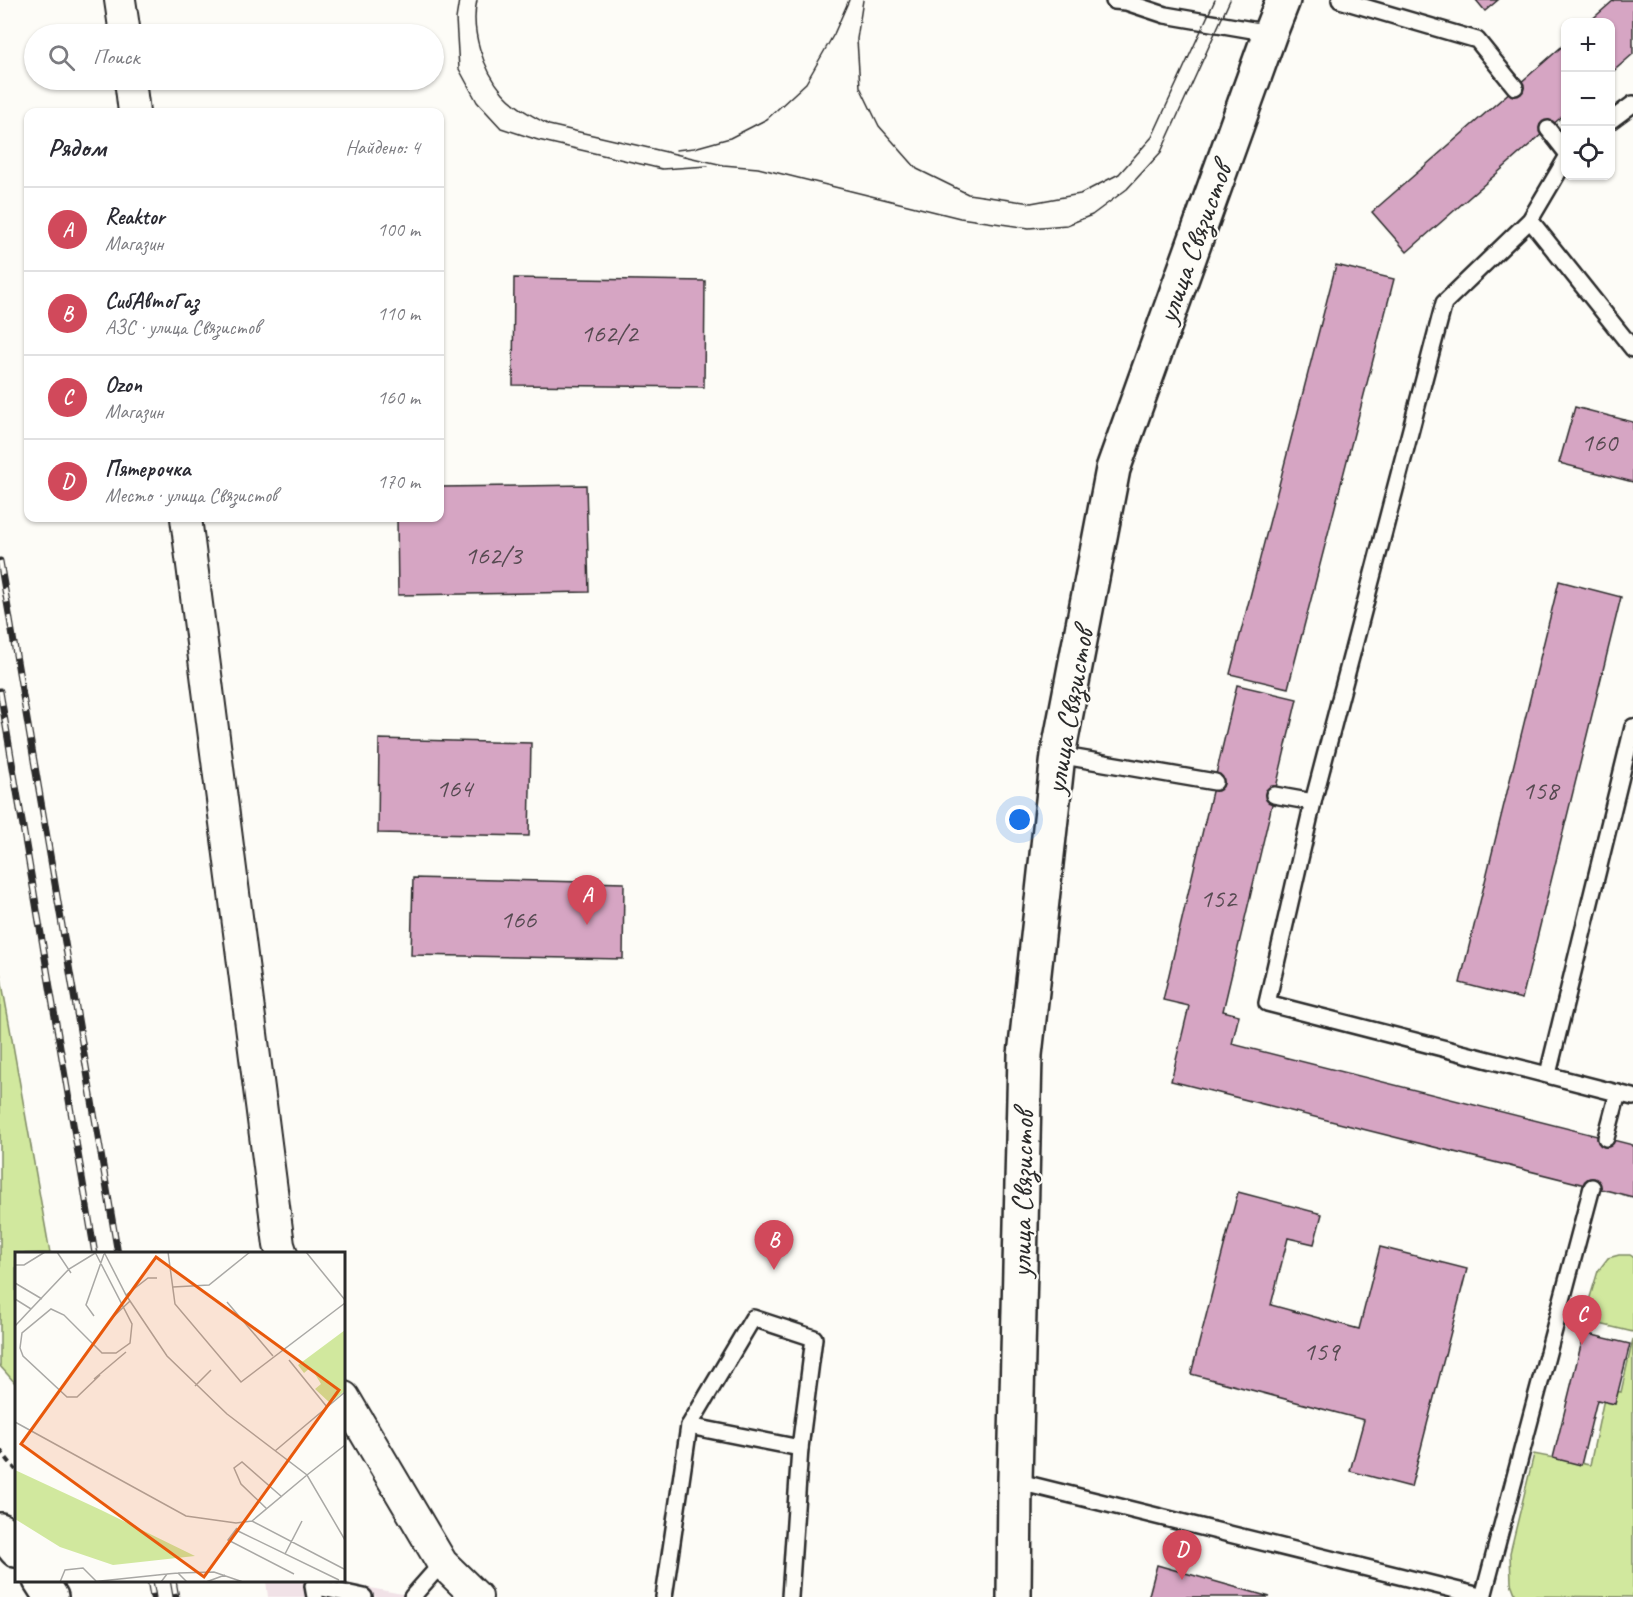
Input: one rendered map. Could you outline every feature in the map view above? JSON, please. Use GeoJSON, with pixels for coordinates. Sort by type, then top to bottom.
{"type":"FeatureCollection","features":[{"type":"Feature","properties":{"kind":"main road","name":"улица Связистов"},"geometry":{"type":"LineString","coordinates":[[1014,1597],[1025,1055],[1058,755],[1113,470],[1283,0]]}},
{"type":"Feature","properties":{"kind":"main road"},"geometry":{"type":"LineString","coordinates":[[0,1530],[15,1549]]}},
{"type":"Feature","properties":{"kind":"main road"},"geometry":{"type":"LineString","coordinates":[[41,1582],[51,1597]]}},
{"type":"Feature","properties":{"kind":"street"},"geometry":{"type":"LineString","coordinates":[[120,0],[123,24]]}},
{"type":"Feature","properties":{"kind":"street"},"geometry":{"type":"LineString","coordinates":[[131,90],[134,108]]}},
{"type":"Feature","properties":{"kind":"street"},"geometry":{"type":"LineString","coordinates":[[187,522],[277,1234],[281,1252]]}},
{"type":"Feature","properties":{"kind":"street"},"geometry":{"type":"LineString","coordinates":[[345,1399],[442,1563],[477,1597]]}},
{"type":"Feature","properties":{"kind":"lane"},"geometry":{"type":"LineString","coordinates":[[1340,0],[1477,40],[1515,87]]}},
{"type":"Feature","properties":{"kind":"lane"},"geometry":{"type":"LineString","coordinates":[[1114,1],[1126,2],[1165,15],[1270,33]]}},
{"type":"Feature","properties":{"kind":"lane"},"geometry":{"type":"LineString","coordinates":[[1615,118],[1633,104]]}},
{"type":"Feature","properties":{"kind":"lane"},"geometry":{"type":"LineString","coordinates":[[1548,129],[1561,146]]}},
{"type":"Feature","properties":{"kind":"lane"},"geometry":{"type":"LineString","coordinates":[[1561,167],[1530,220],[1444,303],[1313,802],[1267,1003],[1626,1095],[1606,1138]]}},
{"type":"Feature","properties":{"kind":"lane"},"geometry":{"type":"LineString","coordinates":[[1530,220],[1633,349]]}},
{"type":"Feature","properties":{"kind":"lane"},"geometry":{"type":"LineString","coordinates":[[1548,1074],[1633,727]]}},
{"type":"Feature","properties":{"kind":"lane"},"geometry":{"type":"LineString","coordinates":[[1058,755],[1215,782]]}},
{"type":"Feature","properties":{"kind":"lane"},"geometry":{"type":"LineString","coordinates":[[1274,795],[1313,802]]}},
{"type":"Feature","properties":{"kind":"lane"},"geometry":{"type":"LineString","coordinates":[[1015,1481],[1483,1597],[1592,1187]]}},
{"type":"Feature","properties":{"kind":"lane"},"geometry":{"type":"LineString","coordinates":[[664,1597],[689,1426],[753,1318],[814,1338],[800,1448],[790,1597]]}},
{"type":"Feature","properties":{"kind":"lane"},"geometry":{"type":"LineString","coordinates":[[689,1426],[800,1448]]}},
{"type":"Feature","properties":{"kind":"lane"},"geometry":{"type":"LineString","coordinates":[[411,1597],[442,1563]]}},
{"type":"Feature","properties":{"kind":"lane"},"geometry":{"type":"LineString","coordinates":[[315,1597],[313,1586],[363,1597]]}},
{"type":"Feature","properties":{"kind":"path"},"geometry":{"type":"LineString","coordinates":[[0,1449],[15,1469]]}},
{"type":"Feature","properties":{"kind":"shaded area"},"geometry":{"type":"Polygon","coordinates":[[[266,1582],[338,1582],[418,1597],[268,1597],[266,1582]]]}},
{"type":"Feature","properties":{"kind":"green space"},"geometry":{"type":"Polygon","coordinates":[[[0,972],[50,1252],[15,1252],[15,1383],[0,1366],[0,972]]]}},
{"type":"Feature","properties":{"kind":"green space"},"geometry":{"type":"Polygon","coordinates":[[[1619,1255],[1633,1257],[1633,1332],[1583,1320],[1598,1271],[1608,1258],[1619,1255]]]}},
{"type":"Feature","properties":{"kind":"green space"},"geometry":{"type":"Polygon","coordinates":[[[1633,1339],[1633,1597],[1516,1596],[1511,1583],[1510,1553],[1534,1454],[1590,1465],[1606,1389],[1621,1392],[1633,1339]]]}},
{"type":"Feature","properties":{"kind":"building"},"geometry":{"type":"Polygon","coordinates":[[[1476,0],[1498,0],[1485,11],[1476,0]]]}},
{"type":"Feature","properties":{"kind":"building"},"geometry":{"type":"Polygon","coordinates":[[[1614,0],[1633,0],[1633,54],[1615,70],[1615,18],[1594,18],[1614,0]]]}},
{"type":"Feature","properties":{"kind":"building"},"geometry":{"type":"Polygon","coordinates":[[[1561,47],[1561,117],[1407,252],[1372,212],[1561,47]]]}},
{"type":"Feature","properties":{"kind":"building"},"geometry":{"type":"Polygon","coordinates":[[[1336,265],[1394,279],[1288,688],[1230,674],[1336,265]]]}},
{"type":"Feature","properties":{"kind":"building"},"geometry":{"type":"Polygon","coordinates":[[[514,278],[705,281],[704,387],[513,385],[514,278]]]}},
{"type":"Feature","properties":{"kind":"building"},"geometry":{"type":"Polygon","coordinates":[[[1575,407],[1633,422],[1633,482],[1559,463],[1575,407]]]}},
{"type":"Feature","properties":{"kind":"building"},"geometry":{"type":"Polygon","coordinates":[[[586,485],[589,592],[398,595],[397,522],[444,522],[444,487],[586,485]]]}},
{"type":"Feature","properties":{"kind":"building"},"geometry":{"type":"Polygon","coordinates":[[[1559,581],[1621,597],[1522,999],[1460,983],[1559,581]]]}},
{"type":"Feature","properties":{"kind":"building"},"geometry":{"type":"Polygon","coordinates":[[[1237,685],[1297,699],[1223,1011],[1239,1015],[1232,1044],[1633,1145],[1633,1197],[1171,1081],[1189,1006],[1163,1000],[1237,685]]]}},
{"type":"Feature","properties":{"kind":"building"},"geometry":{"type":"Polygon","coordinates":[[[379,739],[531,743],[529,836],[378,833],[379,739]]]}},
{"type":"Feature","properties":{"kind":"building"},"geometry":{"type":"Polygon","coordinates":[[[413,878],[624,883],[623,959],[411,955],[413,878]]]}},
{"type":"Feature","properties":{"kind":"building"},"geometry":{"type":"Polygon","coordinates":[[[1238,1192],[1322,1214],[1314,1244],[1288,1238],[1271,1305],[1359,1329],[1380,1247],[1467,1269],[1411,1487],[1350,1471],[1364,1420],[1191,1374],[1238,1192]]]}},
{"type":"Feature","properties":{"kind":"building"},"geometry":{"type":"Polygon","coordinates":[[[1584,1333],[1630,1344],[1615,1404],[1597,1400],[1581,1465],[1553,1458],[1584,1333]]]}},
{"type":"Feature","properties":{"kind":"building"},"geometry":{"type":"Polygon","coordinates":[[[1157,1565],[1270,1597],[1150,1597],[1157,1565]]]}},
{"type":"Feature","properties":{"kind":"tram line"},"geometry":{"type":"LineString","coordinates":[[459,0],[456,19],[459,69],[477,102],[501,128],[538,140],[662,169],[708,166]]}},
{"type":"Feature","properties":{"kind":"tram line"},"geometry":{"type":"LineString","coordinates":[[477,0],[475,12],[477,37],[490,73],[503,93],[513,103],[549,125],[723,165],[758,168],[960,218],[1029,228],[1067,225],[1092,215],[1127,189],[1161,152],[1230,0]]}},
{"type":"Feature","properties":{"kind":"tram line"},"geometry":{"type":"LineString","coordinates":[[676,150],[694,148],[730,138],[767,119],[806,83],[834,34],[849,0]]}},
{"type":"Feature","properties":{"kind":"tram line"},"geometry":{"type":"LineString","coordinates":[[863,0],[857,39],[860,87],[879,126],[917,169],[968,194],[1031,203],[1080,194],[1119,174],[1152,137],[1215,0]]}},
{"type":"Feature","properties":{"kind":"railway"},"geometry":{"type":"LineString","coordinates":[[0,561],[118,1252]]}},
{"type":"Feature","properties":{"kind":"railway"},"geometry":{"type":"LineString","coordinates":[[0,691],[95,1252]]}},
{"type":"Feature","properties":{"kind":"railway"},"geometry":{"type":"LineString","coordinates":[[150,1582],[153,1597]]}},
{"type":"Feature","properties":{"kind":"railway"},"geometry":{"type":"LineString","coordinates":[[173,1582],[176,1597]]}},
{"type":"Feature","properties":{"kind":"place","name":"Reaktor"},"geometry":{"type":"Point","coordinates":[587,925]}},
{"type":"Feature","properties":{"kind":"place","name":"СибАвтоГаз"},"geometry":{"type":"Point","coordinates":[774,1270]}},
{"type":"Feature","properties":{"kind":"place","name":"Ozon"},"geometry":{"type":"Point","coordinates":[1582,1345]}},
{"type":"Feature","properties":{"kind":"place","name":"Пятерочка"},"geometry":{"type":"Point","coordinates":[1182,1580]}}]}
